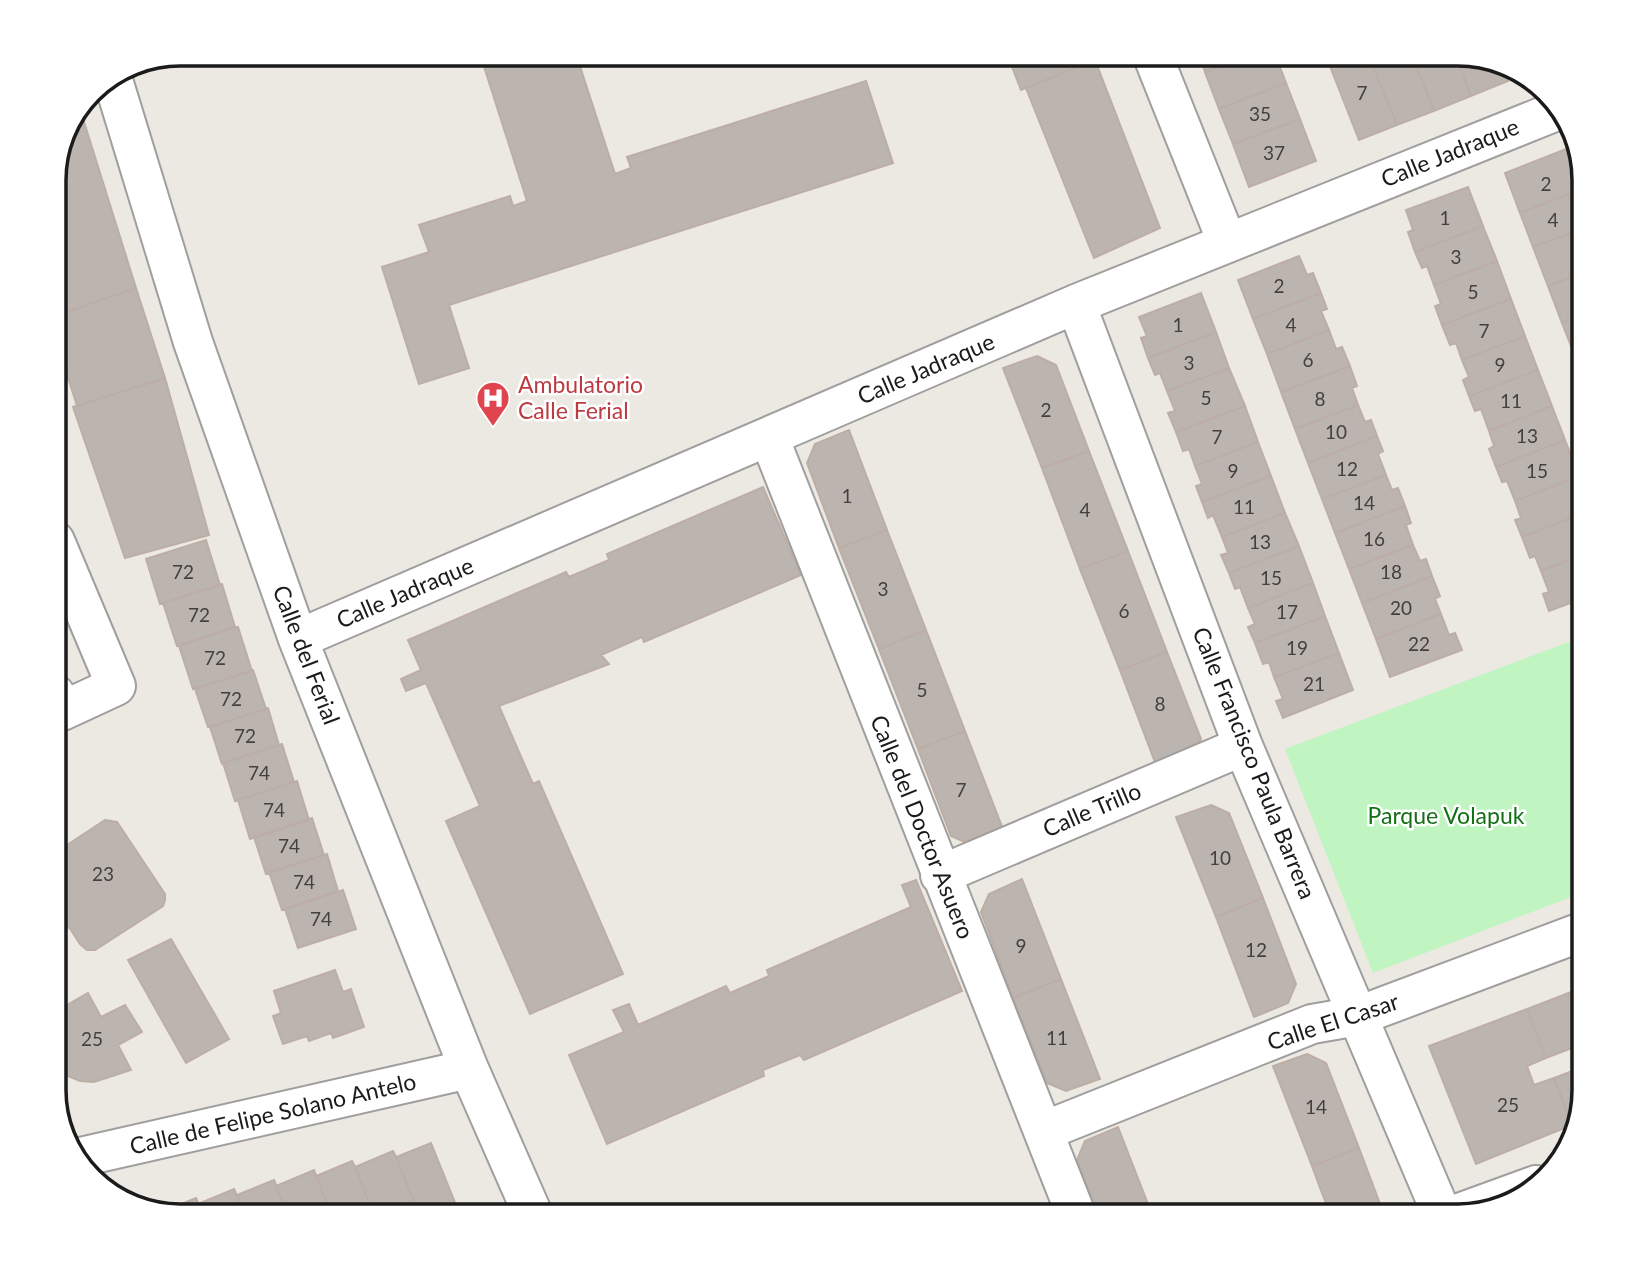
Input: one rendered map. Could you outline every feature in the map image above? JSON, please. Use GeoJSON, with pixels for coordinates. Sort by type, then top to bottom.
{"type":"FeatureCollection","features":[{"type":"Feature","properties":{"kind":"street"},"geometry":{"type":"LineString","coordinates":[[1157,66],[1227,242]]}},
{"type":"Feature","properties":{"kind":"street","name":"Calle del Ferial"},"geometry":{"type":"LineString","coordinates":[[115,88],[192,342],[298,639],[469,1069],[528,1204]]}},
{"type":"Feature","properties":{"kind":"street","name":"Calle Jadraque"},"geometry":{"type":"LineString","coordinates":[[298,639],[1076,304],[1550,114]]}},
{"type":"Feature","properties":{"kind":"street","name":"Calle Francisco Paula Barrera"},"geometry":{"type":"LineString","coordinates":[[1076,304],[1243,746],[1440,1204]]}},
{"type":"Feature","properties":{"kind":"street","name":"Calle del Doctor Asuero"},"geometry":{"type":"LineString","coordinates":[[769,437],[1072,1204]]}},
{"type":"Feature","properties":{"kind":"street"},"geometry":{"type":"LineString","coordinates":[[67,570],[116,686],[67,709]]}},
{"type":"Feature","properties":{"kind":"street","name":"Calle Trillo"},"geometry":{"type":"LineString","coordinates":[[940,874],[1243,746]]}},
{"type":"Feature","properties":{"kind":"street","name":"Calle El Casar"},"geometry":{"type":"LineString","coordinates":[[1044,1131],[1312,1024],[1358,1016],[1572,936]]}},
{"type":"Feature","properties":{"kind":"street","name":"Calle de Felipe Solano Antelo"},"geometry":{"type":"LineString","coordinates":[[86,1155],[469,1069]]}},
{"type":"Feature","properties":{"kind":"green space","name":"Parque Volapuk"},"geometry":{"type":"Polygon","coordinates":[[[1572,641],[1572,897],[1373,973],[1285,749],[1572,641]]]}},
{"type":"Feature","properties":{"kind":"building"},"geometry":{"type":"Polygon","coordinates":[[[484,66],[580,66],[615,174],[631,168],[627,157],[866,81],[893,163],[449,305],[469,368],[419,384],[382,267],[429,252],[419,225],[510,196],[513,206],[527,201],[484,66]]]}},
{"type":"Feature","properties":{"kind":"building"},"geometry":{"type":"Polygon","coordinates":[[[1012,66],[1080,66],[1021,90],[1012,66]]]}},
{"type":"Feature","properties":{"kind":"building"},"geometry":{"type":"Polygon","coordinates":[[[1080,66],[1097,66],[1160,228],[1094,258],[1026,88],[1080,66]]]}},
{"type":"Feature","properties":{"kind":"building"},"geometry":{"type":"Polygon","coordinates":[[[1203,66],[1221,66],[1205,72],[1203,66]]]}},
{"type":"Feature","properties":{"kind":"building"},"geometry":{"type":"Polygon","coordinates":[[[1221,66],[1280,66],[1286,83],[1219,109],[1205,72],[1221,66]]]}},
{"type":"Feature","properties":{"kind":"building"},"geometry":{"type":"Polygon","coordinates":[[[1330,66],[1373,66],[1397,125],[1359,140],[1330,66]]]}},
{"type":"Feature","properties":{"kind":"building"},"geometry":{"type":"Polygon","coordinates":[[[1373,66],[1417,66],[1434,111],[1397,125],[1373,66]]]}},
{"type":"Feature","properties":{"kind":"building"},"geometry":{"type":"Polygon","coordinates":[[[1417,66],[1460,66],[1471,96],[1434,111],[1417,66]]]}},
{"type":"Feature","properties":{"kind":"building"},"geometry":{"type":"Polygon","coordinates":[[[1460,66],[1473,67],[1507,78],[1508,81],[1471,96],[1460,66]]]}},
{"type":"Feature","properties":{"kind":"building"},"geometry":{"type":"Polygon","coordinates":[[[1286,83],[1300,119],[1233,144],[1219,109],[1286,83]]]}},
{"type":"Feature","properties":{"kind":"building"},"geometry":{"type":"Polygon","coordinates":[[[1300,119],[1316,161],[1249,187],[1233,144],[1300,119]]]}},
{"type":"Feature","properties":{"kind":"building"},"geometry":{"type":"Polygon","coordinates":[[[84,121],[136,288],[67,312],[67,173],[70,151],[84,121]]]}},
{"type":"Feature","properties":{"kind":"building"},"geometry":{"type":"Polygon","coordinates":[[[1566,149],[1571,165],[1572,193],[1520,213],[1505,173],[1566,149]]]}},
{"type":"Feature","properties":{"kind":"building"},"geometry":{"type":"Polygon","coordinates":[[[1468,187],[1483,226],[1415,252],[1408,232],[1413,230],[1406,210],[1468,187]]]}},
{"type":"Feature","properties":{"kind":"building"},"geometry":{"type":"Polygon","coordinates":[[[1572,193],[1572,232],[1533,247],[1520,213],[1572,193]]]}},
{"type":"Feature","properties":{"kind":"building"},"geometry":{"type":"Polygon","coordinates":[[[1483,226],[1497,261],[1434,285],[1427,266],[1422,268],[1415,252],[1483,226]]]}},
{"type":"Feature","properties":{"kind":"building"},"geometry":{"type":"Polygon","coordinates":[[[1572,232],[1572,277],[1548,286],[1533,247],[1572,232]]]}},
{"type":"Feature","properties":{"kind":"building"},"geometry":{"type":"Polygon","coordinates":[[[1299,256],[1307,275],[1313,273],[1321,293],[1253,319],[1238,280],[1299,256]]]}},
{"type":"Feature","properties":{"kind":"building"},"geometry":{"type":"Polygon","coordinates":[[[1497,261],[1511,299],[1442,325],[1435,306],[1441,304],[1434,285],[1497,261]]]}},
{"type":"Feature","properties":{"kind":"building"},"geometry":{"type":"Polygon","coordinates":[[[1572,277],[1572,319],[1562,323],[1548,286],[1572,277]]]}},
{"type":"Feature","properties":{"kind":"building"},"geometry":{"type":"Polygon","coordinates":[[[136,288],[165,378],[77,406],[67,374],[67,312],[136,288]]]}},
{"type":"Feature","properties":{"kind":"building"},"geometry":{"type":"Polygon","coordinates":[[[1201,293],[1216,332],[1148,358],[1141,338],[1147,336],[1139,317],[1201,293]]]}},
{"type":"Feature","properties":{"kind":"building"},"geometry":{"type":"Polygon","coordinates":[[[1321,293],[1327,309],[1321,311],[1329,330],[1267,354],[1253,319],[1321,293]]]}},
{"type":"Feature","properties":{"kind":"building"},"geometry":{"type":"Polygon","coordinates":[[[1511,299],[1525,336],[1462,360],[1456,343],[1450,345],[1442,325],[1511,299]]]}},
{"type":"Feature","properties":{"kind":"building"},"geometry":{"type":"Polygon","coordinates":[[[1572,319],[1572,348],[1562,323],[1572,319]]]}},
{"type":"Feature","properties":{"kind":"building"},"geometry":{"type":"Polygon","coordinates":[[[1329,330],[1336,349],[1342,347],[1350,366],[1281,392],[1267,354],[1329,330]]]}},
{"type":"Feature","properties":{"kind":"building"},"geometry":{"type":"Polygon","coordinates":[[[1216,332],[1229,368],[1167,391],[1160,373],[1155,375],[1148,358],[1216,332]]]}},
{"type":"Feature","properties":{"kind":"building"},"geometry":{"type":"Polygon","coordinates":[[[1525,336],[1538,370],[1469,396],[1463,380],[1469,377],[1462,360],[1525,336]]]}},
{"type":"Feature","properties":{"kind":"building"},"geometry":{"type":"Polygon","coordinates":[[[1037,356],[1056,365],[1089,451],[1042,468],[1003,368],[1037,356]]]}},
{"type":"Feature","properties":{"kind":"building"},"geometry":{"type":"Polygon","coordinates":[[[1350,366],[1357,386],[1352,388],[1358,405],[1295,429],[1281,392],[1350,366]]]}},
{"type":"Feature","properties":{"kind":"building"},"geometry":{"type":"Polygon","coordinates":[[[1229,368],[1245,406],[1176,432],[1168,413],[1175,411],[1167,391],[1229,368]]]}},
{"type":"Feature","properties":{"kind":"building"},"geometry":{"type":"Polygon","coordinates":[[[1538,370],[1552,406],[1489,431],[1481,409],[1475,411],[1469,396],[1538,370]]]}},
{"type":"Feature","properties":{"kind":"building"},"geometry":{"type":"Polygon","coordinates":[[[165,378],[209,535],[125,558],[73,407],[165,378]]]}},
{"type":"Feature","properties":{"kind":"building"},"geometry":{"type":"Polygon","coordinates":[[[1358,405],[1365,422],[1371,420],[1377,436],[1308,463],[1295,429],[1358,405]]]}},
{"type":"Feature","properties":{"kind":"building"},"geometry":{"type":"Polygon","coordinates":[[[1245,406],[1258,442],[1195,466],[1189,449],[1183,451],[1176,432],[1245,406]]]}},
{"type":"Feature","properties":{"kind":"building"},"geometry":{"type":"Polygon","coordinates":[[[1552,406],[1565,440],[1496,467],[1489,449],[1494,446],[1489,431],[1552,406]]]}},
{"type":"Feature","properties":{"kind":"building"},"geometry":{"type":"Polygon","coordinates":[[[849,430],[887,530],[839,548],[807,463],[815,444],[849,430]]]}},
{"type":"Feature","properties":{"kind":"building"},"geometry":{"type":"Polygon","coordinates":[[[1377,436],[1383,451],[1378,454],[1386,475],[1322,499],[1308,463],[1377,436]]]}},
{"type":"Feature","properties":{"kind":"building"},"geometry":{"type":"Polygon","coordinates":[[[1565,440],[1572,458],[1572,479],[1515,501],[1507,481],[1502,482],[1496,467],[1565,440]]]}},
{"type":"Feature","properties":{"kind":"building"},"geometry":{"type":"Polygon","coordinates":[[[1258,442],[1271,476],[1202,502],[1196,486],[1202,484],[1195,466],[1258,442]]]}},
{"type":"Feature","properties":{"kind":"building"},"geometry":{"type":"Polygon","coordinates":[[[1089,451],[1128,551],[1080,569],[1042,468],[1089,451]]]}},
{"type":"Feature","properties":{"kind":"building"},"geometry":{"type":"Polygon","coordinates":[[[1386,475],[1392,490],[1398,488],[1405,506],[1335,533],[1322,499],[1386,475]]]}},
{"type":"Feature","properties":{"kind":"building"},"geometry":{"type":"Polygon","coordinates":[[[1271,476],[1285,513],[1222,537],[1213,515],[1208,518],[1202,502],[1271,476]]]}},
{"type":"Feature","properties":{"kind":"building"},"geometry":{"type":"Polygon","coordinates":[[[1572,479],[1572,518],[1522,537],[1515,520],[1521,518],[1515,501],[1572,479]]]}},
{"type":"Feature","properties":{"kind":"building"},"geometry":{"type":"Polygon","coordinates":[[[763,487],[801,575],[644,642],[642,637],[601,655],[609,664],[499,706],[533,784],[539,781],[623,974],[530,1014],[446,821],[480,806],[426,683],[406,691],[401,679],[421,670],[408,640],[566,572],[569,577],[609,560],[607,554],[763,487]]]}},
{"type":"Feature","properties":{"kind":"building"},"geometry":{"type":"Polygon","coordinates":[[[1405,506],[1411,523],[1406,525],[1413,545],[1349,569],[1335,533],[1405,506]]]}},
{"type":"Feature","properties":{"kind":"building"},"geometry":{"type":"Polygon","coordinates":[[[1285,513],[1299,546],[1229,573],[1221,555],[1228,553],[1222,537],[1285,513]]]}},
{"type":"Feature","properties":{"kind":"building"},"geometry":{"type":"Polygon","coordinates":[[[1572,518],[1572,559],[1541,571],[1535,556],[1530,558],[1522,537],[1572,518]]]}},
{"type":"Feature","properties":{"kind":"building"},"geometry":{"type":"Polygon","coordinates":[[[887,530],[926,630],[879,649],[839,548],[887,530]]]}},
{"type":"Feature","properties":{"kind":"building"},"geometry":{"type":"Polygon","coordinates":[[[206,540],[220,585],[160,604],[146,559],[206,540]]]}},
{"type":"Feature","properties":{"kind":"building"},"geometry":{"type":"Polygon","coordinates":[[[1413,545],[1420,561],[1426,559],[1432,576],[1362,603],[1349,569],[1413,545]]]}},
{"type":"Feature","properties":{"kind":"building"},"geometry":{"type":"Polygon","coordinates":[[[1299,546],[1313,583],[1248,608],[1240,587],[1235,589],[1229,573],[1299,546]]]}},
{"type":"Feature","properties":{"kind":"building"},"geometry":{"type":"Polygon","coordinates":[[[1128,551],[1167,652],[1120,670],[1080,569],[1128,551]]]}},
{"type":"Feature","properties":{"kind":"building"},"geometry":{"type":"Polygon","coordinates":[[[1572,559],[1572,602],[1549,611],[1543,594],[1549,592],[1541,571],[1572,559]]]}},
{"type":"Feature","properties":{"kind":"building"},"geometry":{"type":"Polygon","coordinates":[[[1432,576],[1440,596],[1435,599],[1441,614],[1376,639],[1362,603],[1432,576]]]}},
{"type":"Feature","properties":{"kind":"building"},"geometry":{"type":"Polygon","coordinates":[[[1313,583],[1325,616],[1255,643],[1248,627],[1255,624],[1248,608],[1313,583]]]}},
{"type":"Feature","properties":{"kind":"building"},"geometry":{"type":"Polygon","coordinates":[[[222,584],[235,627],[177,646],[163,603],[222,584]]]}},
{"type":"Feature","properties":{"kind":"building"},"geometry":{"type":"Polygon","coordinates":[[[1441,614],[1449,635],[1455,633],[1462,650],[1390,677],[1376,639],[1441,614]]]}},
{"type":"Feature","properties":{"kind":"building"},"geometry":{"type":"Polygon","coordinates":[[[1325,616],[1339,653],[1274,677],[1269,662],[1263,664],[1255,643],[1325,616]]]}},
{"type":"Feature","properties":{"kind":"building"},"geometry":{"type":"Polygon","coordinates":[[[238,627],[252,671],[193,689],[179,646],[238,627]]]}},
{"type":"Feature","properties":{"kind":"building"},"geometry":{"type":"Polygon","coordinates":[[[926,630],[965,731],[918,749],[879,649],[926,630]]]}},
{"type":"Feature","properties":{"kind":"building"},"geometry":{"type":"Polygon","coordinates":[[[1167,652],[1201,739],[1192,757],[1158,770],[1120,670],[1167,652]]]}},
{"type":"Feature","properties":{"kind":"building"},"geometry":{"type":"Polygon","coordinates":[[[1339,653],[1353,690],[1283,718],[1276,701],[1283,699],[1274,677],[1339,653]]]}},
{"type":"Feature","properties":{"kind":"building"},"geometry":{"type":"Polygon","coordinates":[[[253,670],[266,709],[208,727],[195,689],[253,670]]]}},
{"type":"Feature","properties":{"kind":"building"},"geometry":{"type":"Polygon","coordinates":[[[268,708],[279,745],[222,764],[210,727],[268,708]]]}},
{"type":"Feature","properties":{"kind":"building"},"geometry":{"type":"Polygon","coordinates":[[[965,731],[1004,832],[969,844],[951,836],[918,749],[965,731]]]}},
{"type":"Feature","properties":{"kind":"building"},"geometry":{"type":"Polygon","coordinates":[[[282,744],[294,782],[235,801],[223,763],[282,744]]]}},
{"type":"Feature","properties":{"kind":"building"},"geometry":{"type":"Polygon","coordinates":[[[297,781],[309,820],[250,839],[238,800],[297,781]]]}},
{"type":"Feature","properties":{"kind":"building"},"geometry":{"type":"Polygon","coordinates":[[[1211,805],[1229,813],[1263,898],[1216,917],[1176,817],[1211,805]]]}},
{"type":"Feature","properties":{"kind":"building"},"geometry":{"type":"Polygon","coordinates":[[[312,818],[324,855],[266,874],[254,837],[312,818]]]}},
{"type":"Feature","properties":{"kind":"building"},"geometry":{"type":"Polygon","coordinates":[[[105,820],[117,822],[165,894],[163,906],[95,950],[87,950],[69,927],[67,928],[67,845],[105,820]]]}},
{"type":"Feature","properties":{"kind":"building"},"geometry":{"type":"Polygon","coordinates":[[[327,854],[338,891],[282,910],[269,872],[327,854]]]}},
{"type":"Feature","properties":{"kind":"building"},"geometry":{"type":"Polygon","coordinates":[[[1022,879],[1061,979],[1013,998],[981,912],[989,894],[1022,879]]]}},
{"type":"Feature","properties":{"kind":"building"},"geometry":{"type":"Polygon","coordinates":[[[916,880],[962,991],[804,1060],[800,1055],[763,1070],[764,1076],[607,1144],[569,1055],[624,1032],[613,1010],[629,1004],[638,1025],[726,986],[730,993],[769,976],[767,970],[911,907],[902,885],[916,880]]]}},
{"type":"Feature","properties":{"kind":"building"},"geometry":{"type":"Polygon","coordinates":[[[343,890],[356,929],[298,948],[285,909],[343,890]]]}},
{"type":"Feature","properties":{"kind":"building"},"geometry":{"type":"Polygon","coordinates":[[[1263,898],[1296,984],[1288,1003],[1254,1017],[1216,917],[1263,898]]]}},
{"type":"Feature","properties":{"kind":"building"},"geometry":{"type":"Polygon","coordinates":[[[171,939],[229,1039],[186,1063],[128,960],[171,939]]]}},
{"type":"Feature","properties":{"kind":"building"},"geometry":{"type":"Polygon","coordinates":[[[335,970],[343,992],[351,989],[364,1027],[333,1038],[331,1033],[309,1041],[307,1036],[283,1044],[273,1016],[281,1013],[274,991],[335,970]]]}},
{"type":"Feature","properties":{"kind":"building"},"geometry":{"type":"Polygon","coordinates":[[[1061,979],[1100,1079],[1066,1091],[1047,1083],[1013,998],[1061,979]]]}},
{"type":"Feature","properties":{"kind":"building"},"geometry":{"type":"Polygon","coordinates":[[[1572,992],[1572,1048],[1546,1058],[1527,1009],[1572,992]]]}},
{"type":"Feature","properties":{"kind":"building"},"geometry":{"type":"Polygon","coordinates":[[[88,993],[101,1017],[125,1005],[142,1032],[118,1045],[131,1070],[94,1082],[80,1081],[67,1076],[67,1005],[88,993]]]}},
{"type":"Feature","properties":{"kind":"building"},"geometry":{"type":"Polygon","coordinates":[[[1527,1009],[1546,1058],[1527,1066],[1534,1085],[1554,1078],[1568,1115],[1565,1128],[1476,1164],[1429,1046],[1527,1009]]]}},
{"type":"Feature","properties":{"kind":"building"},"geometry":{"type":"Polygon","coordinates":[[[1307,1054],[1326,1063],[1359,1148],[1312,1166],[1273,1066],[1307,1054]]]}},
{"type":"Feature","properties":{"kind":"building"},"geometry":{"type":"Polygon","coordinates":[[[1572,1071],[1568,1115],[1554,1078],[1572,1071]]]}},
{"type":"Feature","properties":{"kind":"building"},"geometry":{"type":"Polygon","coordinates":[[[1118,1127],[1148,1204],[1093,1204],[1077,1160],[1085,1141],[1118,1127]]]}},
{"type":"Feature","properties":{"kind":"building"},"geometry":{"type":"Polygon","coordinates":[[[431,1143],[456,1204],[415,1204],[396,1157],[431,1143]]]}},
{"type":"Feature","properties":{"kind":"building"},"geometry":{"type":"Polygon","coordinates":[[[1359,1148],[1380,1204],[1326,1204],[1312,1166],[1359,1148]]]}},
{"type":"Feature","properties":{"kind":"building"},"geometry":{"type":"Polygon","coordinates":[[[393,1151],[415,1204],[370,1204],[355,1167],[393,1151]]]}},
{"type":"Feature","properties":{"kind":"building"},"geometry":{"type":"Polygon","coordinates":[[[352,1161],[370,1204],[328,1204],[316,1176],[352,1161]]]}},
{"type":"Feature","properties":{"kind":"building"},"geometry":{"type":"Polygon","coordinates":[[[314,1170],[328,1204],[284,1204],[276,1186],[314,1170]]]}},
{"type":"Feature","properties":{"kind":"building"},"geometry":{"type":"Polygon","coordinates":[[[274,1180],[284,1204],[241,1204],[237,1195],[274,1180]]]}},
{"type":"Feature","properties":{"kind":"building"},"geometry":{"type":"Polygon","coordinates":[[[234,1189],[240,1204],[198,1204],[234,1189]]]}},
{"type":"Feature","properties":{"kind":"building"},"geometry":{"type":"Polygon","coordinates":[[[196,1198],[199,1204],[181,1204],[196,1198]]]}},
{"type":"Feature","properties":{"kind":"place","name":"Ambulatorio Calle Ferial"},"geometry":{"type":"Point","coordinates":[493,428]}}]}
